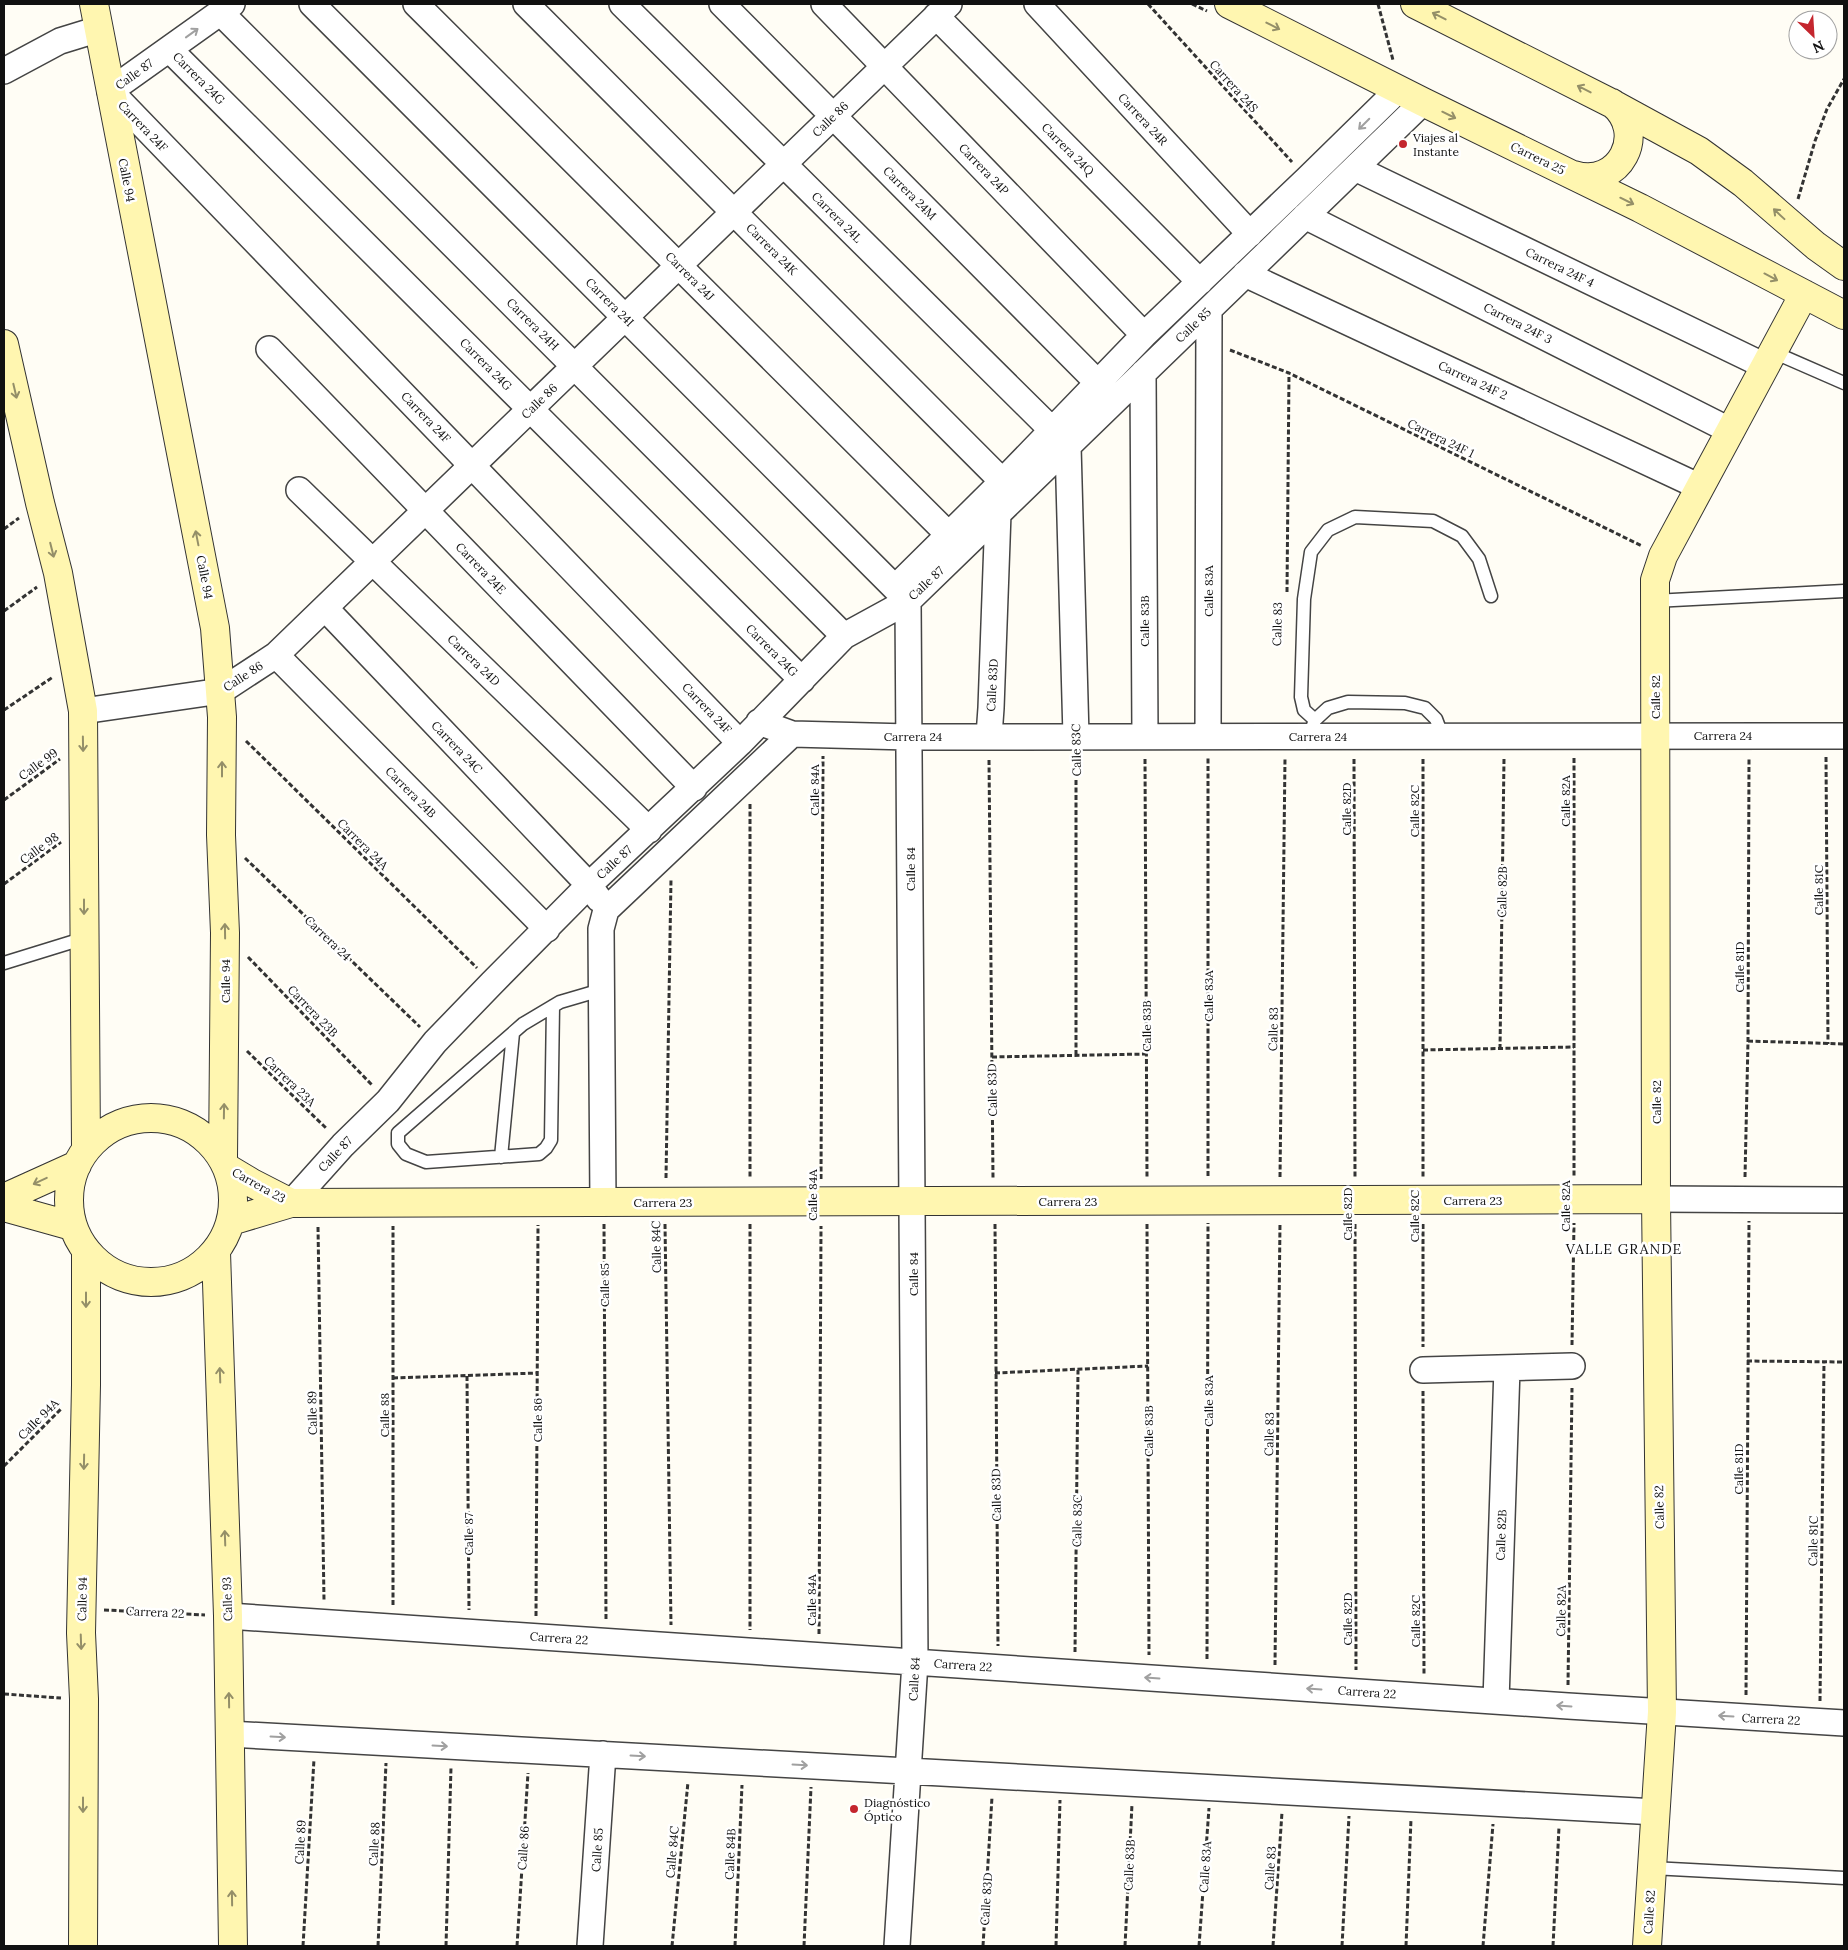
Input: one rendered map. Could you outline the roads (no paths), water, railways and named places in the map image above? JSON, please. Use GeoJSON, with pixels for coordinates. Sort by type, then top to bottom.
{"type":"FeatureCollection","features":[{"type":"Feature","properties":{"kind":"street","name":"Carrera 24I"},"geometry":{"type":"LineString","coordinates":[[312,4],[901,594]]}},
{"type":"Feature","properties":{"kind":"street","name":"Carrera 24J"},"geometry":{"type":"LineString","coordinates":[[416,4],[955,542]]}},
{"type":"Feature","properties":{"kind":"street","name":"Carrera 24K"},"geometry":{"type":"LineString","coordinates":[[526,4],[1010,488]]}},
{"type":"Feature","properties":{"kind":"street","name":"Carrera 24L"},"geometry":{"type":"LineString","coordinates":[[622,4],[1060,438]]}},
{"type":"Feature","properties":{"kind":"street","name":"Carrera 24M"},"geometry":{"type":"LineString","coordinates":[[722,4],[1098,383]]}},
{"type":"Feature","properties":{"kind":"street","name":"Carrera 24P"},"geometry":{"type":"LineString","coordinates":[[824,4],[1144,335]]}},
{"type":"Feature","properties":{"kind":"street","name":"Carrera 24R"},"geometry":{"type":"LineString","coordinates":[[1037,4],[1250,234]]}},
{"type":"Feature","properties":{"kind":"street","name":"Carrera 25"},"geometry":{"type":"LineString","coordinates":[[1229,4],[1396,77],[1423,102],[1640,208],[1844,315]]}},
{"type":"Feature","properties":{"kind":"street"},"geometry":{"type":"LineString","coordinates":[[1415,4],[1611,103],[1699,151],[1743,183],[1790,224],[1844,266]]}},
{"type":"Feature","properties":{"kind":"street","name":"Calle 87"},"geometry":{"type":"LineString","coordinates":[[110,92],[226,8]]}},
{"type":"Feature","properties":{"kind":"street","name":"Carrera 24H"},"geometry":{"type":"LineString","coordinates":[[226,8],[575,366],[844,636]]}},
{"type":"Feature","properties":{"kind":"street","name":"Calle 86"},"geometry":{"type":"LineString","coordinates":[[83,710],[221,704],[276,655],[426,511],[943,10]]}},
{"type":"Feature","properties":{"kind":"street","name":"Carrera 24Q"},"geometry":{"type":"LineString","coordinates":[[943,10],[1200,282]]}},
{"type":"Feature","properties":{"kind":"street"},"geometry":{"type":"LineString","coordinates":[[4,71],[60,41],[96,16]]}},
{"type":"Feature","properties":{"kind":"street","name":"Calle 94"},"geometry":{"type":"LineString","coordinates":[[96,16],[215,628],[221,704],[225,933],[225,1164]]}},
{"type":"Feature","properties":{"kind":"street","name":"Carrera 24G"},"geometry":{"type":"LineString","coordinates":[[169,49],[802,680]]}},
{"type":"Feature","properties":{"kind":"street"},"geometry":{"type":"LineString","coordinates":[[1060,438],[1098,383],[1144,335],[1308,180],[1396,77]]}},
{"type":"Feature","properties":{"kind":"street","name":"Carrera 24F"},"geometry":{"type":"LineString","coordinates":[[110,92],[740,743]]}},
{"type":"Feature","properties":{"kind":"street","name":"Calle 85"},"geometry":{"type":"LineString","coordinates":[[955,542],[998,513],[1010,488],[1060,438],[1143,373],[1423,102]]}},
{"type":"Feature","properties":{"kind":"street"},"geometry":{"type":"LineString","coordinates":[[1570,174],[1585,178],[1600,175],[1614,168],[1624,157],[1629,142],[1628,127],[1622,114],[1611,103]]}},
{"type":"Feature","properties":{"kind":"street","name":"Carrera 24F 4"},"geometry":{"type":"LineString","coordinates":[[1355,168],[1769,359]]}},
{"type":"Feature","properties":{"kind":"street","name":"Carrera 24F 3"},"geometry":{"type":"LineString","coordinates":[[1305,216],[1730,431]]}},
{"type":"Feature","properties":{"kind":"street","name":"Carrera 24F 2"},"geometry":{"type":"LineString","coordinates":[[1245,274],[1700,487]]}},
{"type":"Feature","properties":{"kind":"street","name":"Calle 82"},"geometry":{"type":"LineString","coordinates":[[1647,1946],[1662,1712],[1656,1199],[1654,601],[1656,580],[1663,556],[1804,294]]}},
{"type":"Feature","properties":{"kind":"street","name":"Calle 83A"},"geometry":{"type":"LineString","coordinates":[[1208,310],[1208,736]]}},
{"type":"Feature","properties":{"kind":"street"},"geometry":{"type":"LineString","coordinates":[[4,344],[58,573],[83,710],[85,938],[82,1157]]}},
{"type":"Feature","properties":{"kind":"street","name":"Carrera 24E"},"geometry":{"type":"LineString","coordinates":[[269,349],[694,788]]}},
{"type":"Feature","properties":{"kind":"street","name":"Calle 83B"},"geometry":{"type":"LineString","coordinates":[[1143,373],[1145,736]]}},
{"type":"Feature","properties":{"kind":"street","name":"Calle 83C"},"geometry":{"type":"LineString","coordinates":[[1060,438],[1076,736]]}},
{"type":"Feature","properties":{"kind":"street"},"geometry":{"type":"LineString","coordinates":[[955,542],[1010,488]]}},
{"type":"Feature","properties":{"kind":"street","name":"Carrera 24D"},"geometry":{"type":"LineString","coordinates":[[299,490],[649,830]]}},
{"type":"Feature","properties":{"kind":"street","name":"Calle 83D"},"geometry":{"type":"LineString","coordinates":[[988,736],[991,708],[998,513]]}},
{"type":"Feature","properties":{"kind":"street","name":"Calle 87"},"geometry":{"type":"LineString","coordinates":[[291,1202],[343,1145],[388,1101],[435,1042],[589,885],[694,788],[844,636],[901,594],[955,542]]}},
{"type":"Feature","properties":{"kind":"street","name":"Calle 84"},"geometry":{"type":"LineString","coordinates":[[897,1946],[915,1662],[909,736],[901,594]]}},
{"type":"Feature","properties":{"kind":"street","name":"Carrera 24C"},"geometry":{"type":"LineString","coordinates":[[325,608],[589,885],[603,920]]}},
{"type":"Feature","properties":{"kind":"street","name":"Carrera 24B"},"geometry":{"type":"LineString","coordinates":[[276,655],[547,929]]}},
{"type":"Feature","properties":{"kind":"street","name":"Carrera 24"},"geometry":{"type":"LineString","coordinates":[[759,722],[792,734],[823,735],[1208,736],[1303,731],[1354,736],[1835,736]]}},
{"type":"Feature","properties":{"kind":"street"},"geometry":{"type":"LineString","coordinates":[[602,1203],[601,990],[603,920],[672,847],[792,734]]}},
{"type":"Feature","properties":{"kind":"street"},"geometry":{"type":"LineString","coordinates":[[158,1118],[184,1124],[207,1139],[225,1164],[234,1194],[231,1221],[225,1237],[216,1252],[193,1271],[165,1281],[136,1281],[108,1270],[86,1251],[72,1226],[68,1206],[70,1185],[82,1157],[106,1131],[131,1120],[158,1118]]}},
{"type":"Feature","properties":{"kind":"street"},"geometry":{"type":"LineString","coordinates":[[4,1198],[82,1157]]}},
{"type":"Feature","properties":{"kind":"street","name":"Carrera 23"},"geometry":{"type":"LineString","coordinates":[[225,1164],[258,1186],[291,1202]]}},
{"type":"Feature","properties":{"kind":"street","name":"Carrera 23"},"geometry":{"type":"LineString","coordinates":[[231,1221],[291,1202],[602,1203],[1656,1199],[1747,1210],[1844,1200]]}},
{"type":"Feature","properties":{"kind":"street"},"geometry":{"type":"LineString","coordinates":[[4,1207],[72,1226]]}},
{"type":"Feature","properties":{"kind":"street","name":"Calle 94"},"geometry":{"type":"LineString","coordinates":[[83,1946],[84,1699],[81,1608],[86,1385],[86,1251]]}},
{"type":"Feature","properties":{"kind":"street","name":"Calle 93"},"geometry":{"type":"LineString","coordinates":[[216,1252],[228,1616],[233,1946]]}},
{"type":"Feature","properties":{"kind":"street"},"geometry":{"type":"LineString","coordinates":[[1423,1370],[1572,1366]]}},
{"type":"Feature","properties":{"kind":"street","name":"Calle 82B"},"geometry":{"type":"LineString","coordinates":[[1496,1701],[1507,1368]]}},
{"type":"Feature","properties":{"kind":"street","name":"Carrera 22"},"geometry":{"type":"LineString","coordinates":[[228,1616],[1844,1723]]}},
{"type":"Feature","properties":{"kind":"street"},"geometry":{"type":"LineString","coordinates":[[229,1734],[1656,1812]]}},
{"type":"Feature","properties":{"kind":"street","name":"Calle 85"},"geometry":{"type":"LineString","coordinates":[[590,1946],[603,1754]]}},
{"type":"Feature","properties":{"kind":"lane"},"geometry":{"type":"LineString","coordinates":[[1769,359],[1844,383]]}},
{"type":"Feature","properties":{"kind":"lane"},"geometry":{"type":"LineString","coordinates":[[1303,731],[1304,710],[1301,698],[1304,599],[1311,552],[1328,530],[1355,517],[1433,521],[1462,536],[1479,559],[1491,596]]}},
{"type":"Feature","properties":{"kind":"lane"},"geometry":{"type":"LineString","coordinates":[[1654,601],[1844,592]]}},
{"type":"Feature","properties":{"kind":"lane"},"geometry":{"type":"LineString","coordinates":[[1303,731],[1328,708],[1348,702],[1405,703],[1425,708],[1436,719],[1432,735]]}},
{"type":"Feature","properties":{"kind":"lane"},"geometry":{"type":"LineString","coordinates":[[4,963],[85,938]]}},
{"type":"Feature","properties":{"kind":"lane"},"geometry":{"type":"LineString","coordinates":[[553,1006],[551,1140],[546,1148],[539,1154],[426,1162],[406,1154],[398,1144],[398,1133],[523,1024],[553,1006],[560,1002],[601,990]]}},
{"type":"Feature","properties":{"kind":"lane"},"geometry":{"type":"LineString","coordinates":[[501,1157],[513,1034]]}},
{"type":"Feature","properties":{"kind":"lane"},"geometry":{"type":"LineString","coordinates":[[1652,1868],[1844,1878]]}},
{"type":"Feature","properties":{"kind":"place","name":"Viajes al Instante"},"geometry":{"type":"Point","coordinates":[1403,144]}},
{"type":"Feature","properties":{"kind":"place","name":"Diagnóstico Óptico"},"geometry":{"type":"Point","coordinates":[854,1809]}},
{"type":"Feature","properties":{"kind":"district","name":"VALLE GRANDE"},"geometry":{"type":"Point","coordinates":[1624,1249]}}]}
